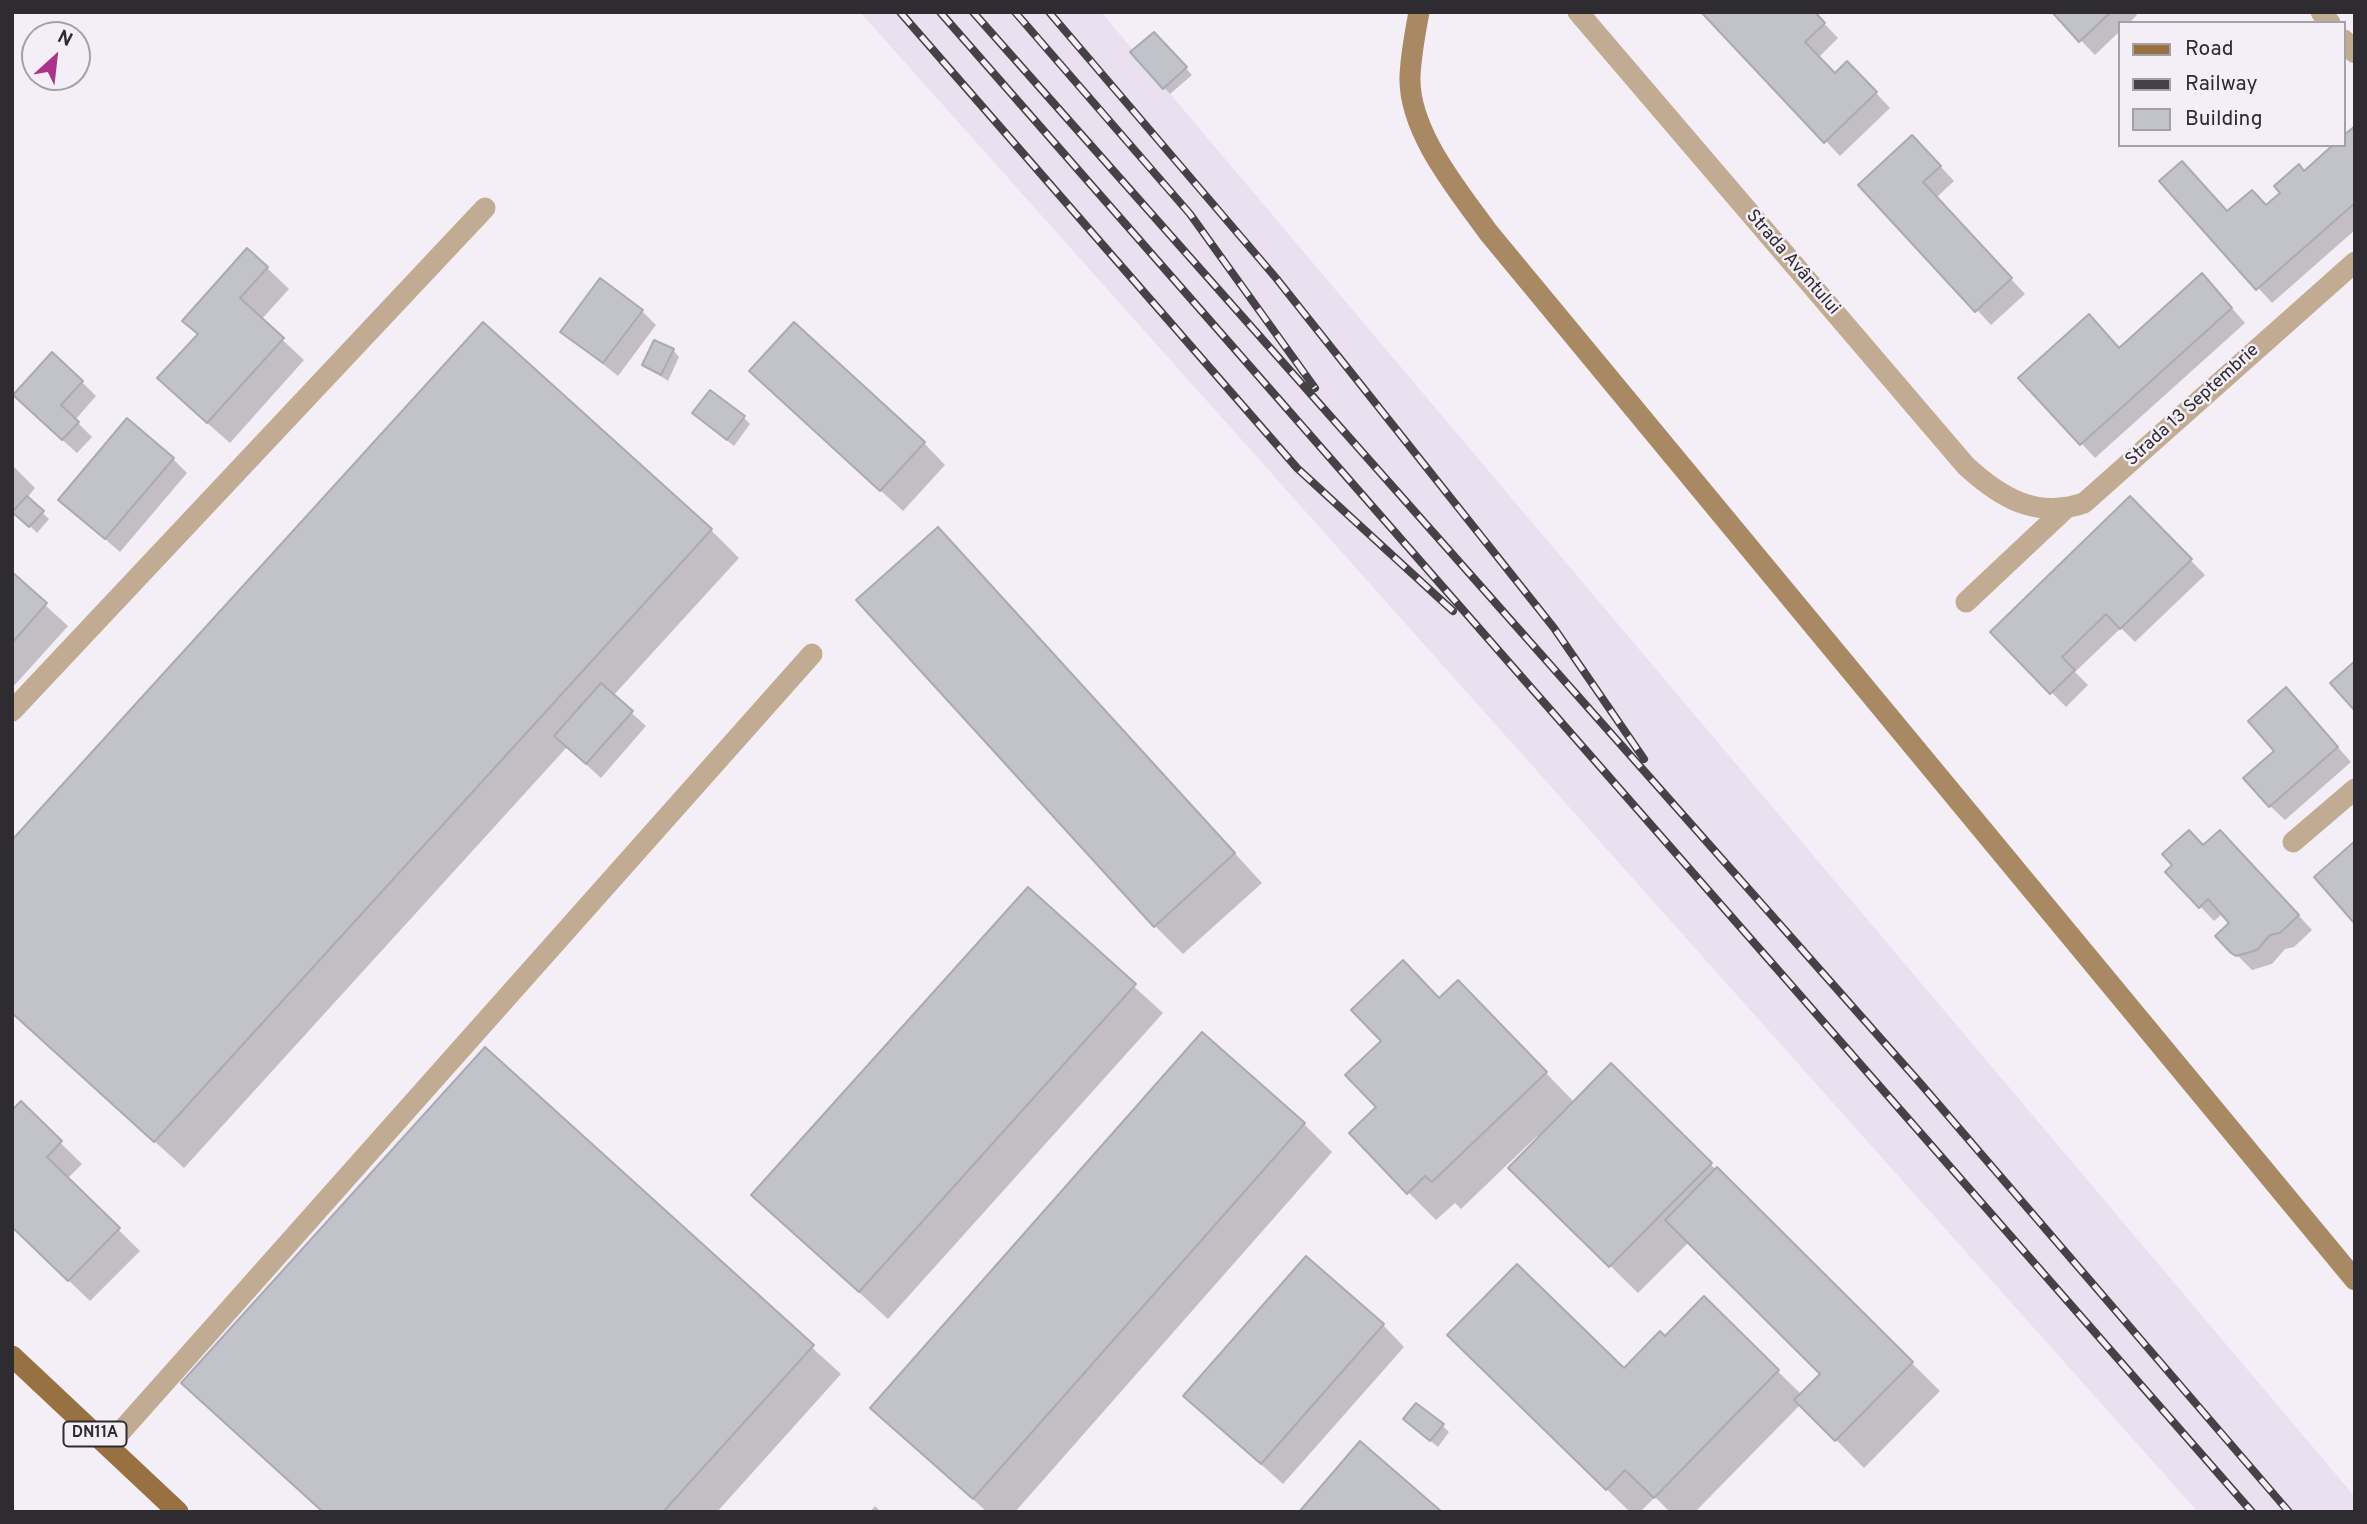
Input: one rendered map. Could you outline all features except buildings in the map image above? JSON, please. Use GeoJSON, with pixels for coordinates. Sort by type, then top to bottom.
{"type":"FeatureCollection","features":[{"type":"Feature","properties":{"kind":"main road"},"geometry":{"type":"LineString","coordinates":[[1419,12],[1410,78],[1418,120],[1445,173],[1488,232],[2355,1280]]}},
{"type":"Feature","properties":{"kind":"main road","name":"DN11A"},"geometry":{"type":"LineString","coordinates":[[12,1356],[178,1512]]}},
{"type":"Feature","properties":{"kind":"street","name":"Strada Avântului"},"geometry":{"type":"LineString","coordinates":[[1578,12],[1966,466],[1992,490],[2015,502],[2040,510],[2065,509]]}},
{"type":"Feature","properties":{"kind":"street"},"geometry":{"type":"LineString","coordinates":[[12,711],[485,208]]}},
{"type":"Feature","properties":{"kind":"street","name":"Strada 13 Septembrie"},"geometry":{"type":"LineString","coordinates":[[1966,602],[2065,509],[2084,503],[2355,262]]}},
{"type":"Feature","properties":{"kind":"street"},"geometry":{"type":"LineString","coordinates":[[108,1446],[811,654]]}},
{"type":"Feature","properties":{"kind":"street"},"geometry":{"type":"LineString","coordinates":[[2293,842],[2355,789]]}},
{"type":"Feature","properties":{"kind":"shaded area"},"geometry":{"type":"Polygon","coordinates":[[[860,12],[1101,12],[2355,1497],[2355,1512],[2198,1512],[860,12]]]}},
{"type":"Feature","properties":{"kind":"railway"},"geometry":{"type":"LineString","coordinates":[[900,12],[1297,468],[1453,611]]}},
{"type":"Feature","properties":{"kind":"railway"},"geometry":{"type":"LineString","coordinates":[[940,12],[2252,1512]]}},
{"type":"Feature","properties":{"kind":"railway"},"geometry":{"type":"LineString","coordinates":[[973,12],[1920,1083],[2289,1512]]}},
{"type":"Feature","properties":{"kind":"railway"},"geometry":{"type":"LineString","coordinates":[[1015,12],[1190,214],[1315,388]]}},
{"type":"Feature","properties":{"kind":"railway"},"geometry":{"type":"LineString","coordinates":[[1049,12],[1276,278],[1554,628],[1644,759]]}}]}
